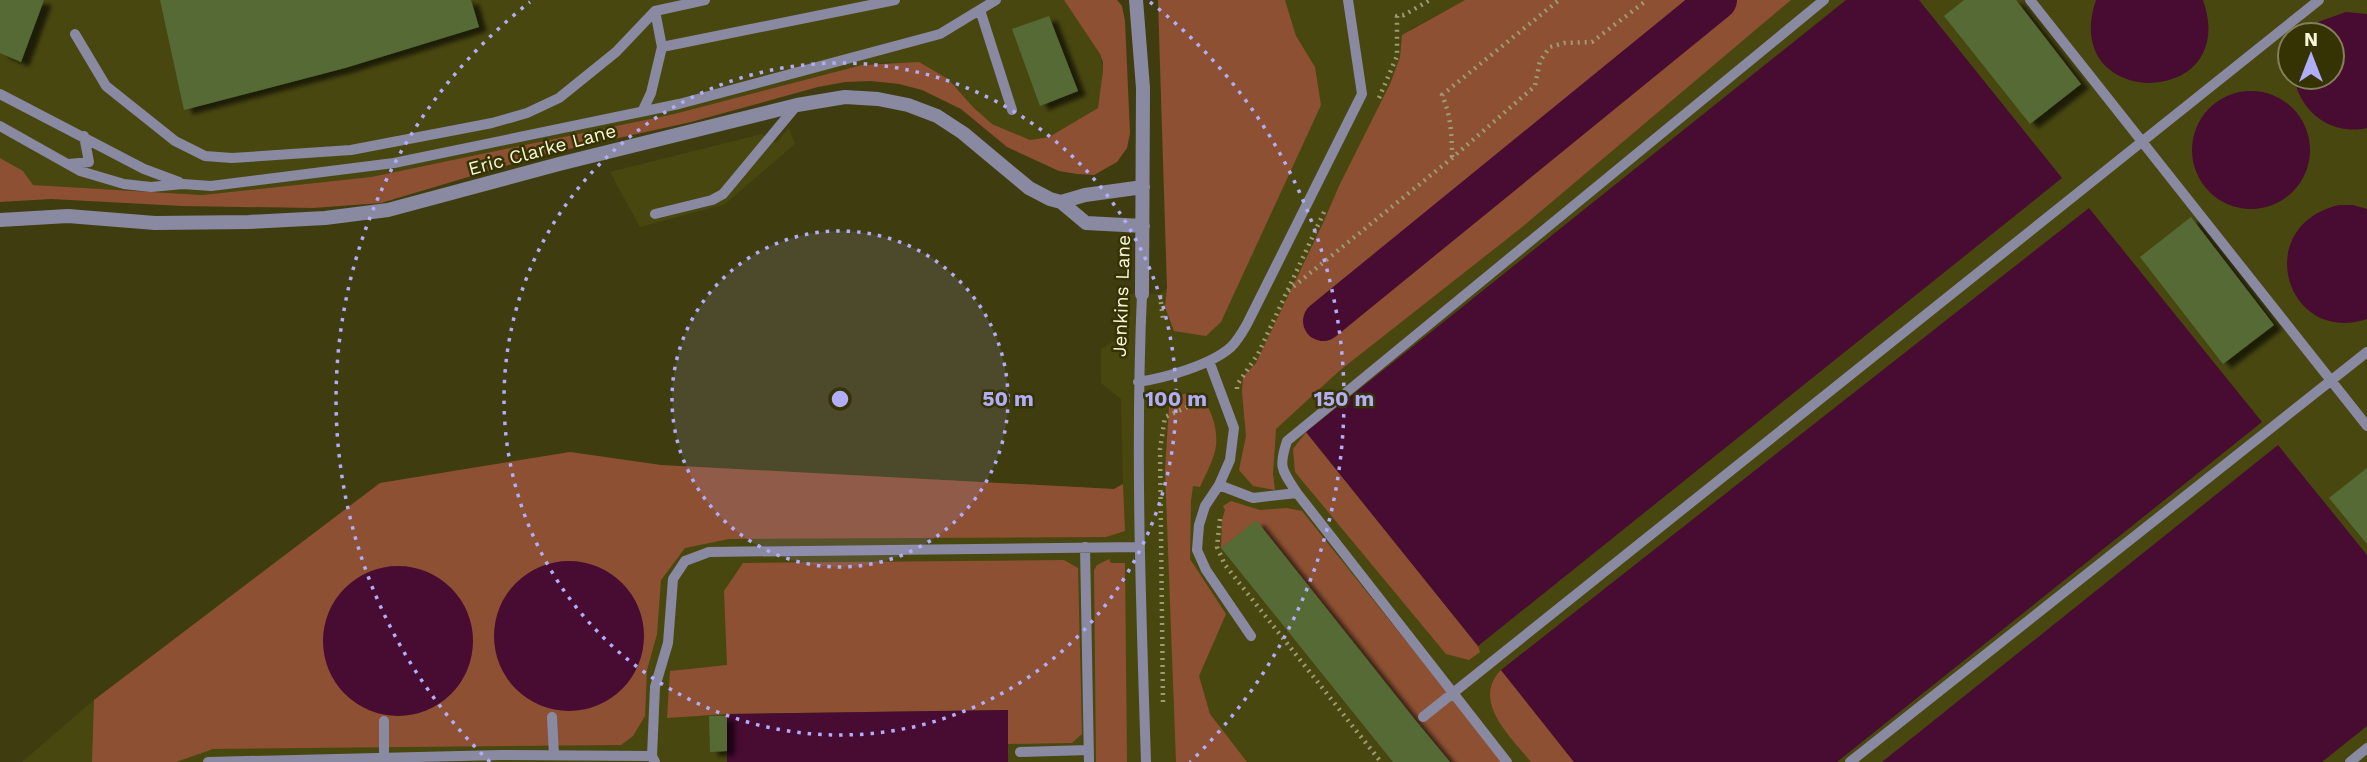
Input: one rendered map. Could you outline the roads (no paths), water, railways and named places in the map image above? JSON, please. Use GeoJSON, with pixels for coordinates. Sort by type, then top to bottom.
{"type":"FeatureCollection","features":[{"type":"Feature","properties":{"kind":"street","name":"Jenkins Lane"},"geometry":{"type":"LineString","coordinates":[[1136,0],[1143,88],[1142,294]]}},
{"type":"Feature","properties":{"kind":"street","name":"Eric Clarke Lane"},"geometry":{"type":"LineString","coordinates":[[0,220],[68,216],[155,223],[249,222],[325,218],[388,210],[797,105],[845,97],[878,99],[908,105],[937,116],[964,133],[1029,188],[1061,202],[1086,223],[1143,226]]}},
{"type":"Feature","properties":{"kind":"street"},"geometry":{"type":"LineString","coordinates":[[1061,202],[1085,195],[1143,187]]}},
{"type":"Feature","properties":{"kind":"lane"},"geometry":{"type":"LineString","coordinates":[[75,34],[106,86],[175,141],[205,156],[232,158],[351,150],[492,123],[527,113],[559,98],[616,52],[655,11],[705,0]]}},
{"type":"Feature","properties":{"kind":"lane"},"geometry":{"type":"LineString","coordinates":[[662,47],[895,0]]}},
{"type":"Feature","properties":{"kind":"lane"},"geometry":{"type":"LineString","coordinates":[[0,126],[80,171],[124,184],[151,187],[183,184],[211,186],[394,163],[680,104],[940,34],[996,0]]}},
{"type":"Feature","properties":{"kind":"lane"},"geometry":{"type":"LineString","coordinates":[[1138,382],[1164,379],[1209,361],[1229,349],[1248,324],[1362,94],[1348,0]]}},
{"type":"Feature","properties":{"kind":"lane"},"geometry":{"type":"LineString","coordinates":[[1507,762],[1297,493],[1284,473],[1280,460],[1287,441],[1824,0]]}},
{"type":"Feature","properties":{"kind":"lane"},"geometry":{"type":"LineString","coordinates":[[2030,0],[2367,426]]}},
{"type":"Feature","properties":{"kind":"lane"},"geometry":{"type":"LineString","coordinates":[[1423,717],[2319,0]]}},
{"type":"Feature","properties":{"kind":"lane"},"geometry":{"type":"LineString","coordinates":[[980,10],[1012,110]]}},
{"type":"Feature","properties":{"kind":"lane"},"geometry":{"type":"LineString","coordinates":[[643,110],[651,93],[662,47],[655,11]]}},
{"type":"Feature","properties":{"kind":"lane"},"geometry":{"type":"LineString","coordinates":[[0,94],[144,169],[183,184]]}},
{"type":"Feature","properties":{"kind":"lane"},"geometry":{"type":"LineString","coordinates":[[655,214],[712,200],[723,194],[797,105]]}},
{"type":"Feature","properties":{"kind":"lane"},"geometry":{"type":"LineString","coordinates":[[69,164],[89,162],[84,136]]}},
{"type":"Feature","properties":{"kind":"lane","name":"Jenkins Lane"},"geometry":{"type":"LineString","coordinates":[[1142,294],[1138,382],[1139,547],[1146,762]]}},
{"type":"Feature","properties":{"kind":"lane"},"geometry":{"type":"LineString","coordinates":[[1850,762],[2367,352]]}},
{"type":"Feature","properties":{"kind":"lane"},"geometry":{"type":"LineString","coordinates":[[1209,361],[1234,428],[1230,460],[1199,525],[1197,550],[1206,570],[1251,636]]}},
{"type":"Feature","properties":{"kind":"lane"},"geometry":{"type":"LineString","coordinates":[[1220,485],[1253,498],[1297,493]]}},
{"type":"Feature","properties":{"kind":"lane"},"geometry":{"type":"LineString","coordinates":[[1085,547],[1089,762]]}},
{"type":"Feature","properties":{"kind":"lane"},"geometry":{"type":"LineString","coordinates":[[208,762],[554,755],[653,759],[655,687],[668,643],[673,579],[685,561],[709,552],[1139,547]]}},
{"type":"Feature","properties":{"kind":"lane"},"geometry":{"type":"LineString","coordinates":[[552,717],[554,755]]}},
{"type":"Feature","properties":{"kind":"lane"},"geometry":{"type":"LineString","coordinates":[[384,720],[384,757]]}},
{"type":"Feature","properties":{"kind":"lane"},"geometry":{"type":"LineString","coordinates":[[2350,762],[2367,748]]}},
{"type":"Feature","properties":{"kind":"lane"},"geometry":{"type":"LineString","coordinates":[[1020,752],[1089,750]]}},
{"type":"Feature","properties":{"kind":"waterway"},"geometry":{"type":"LineString","coordinates":[[1323,321],[1717,0]]}}]}
